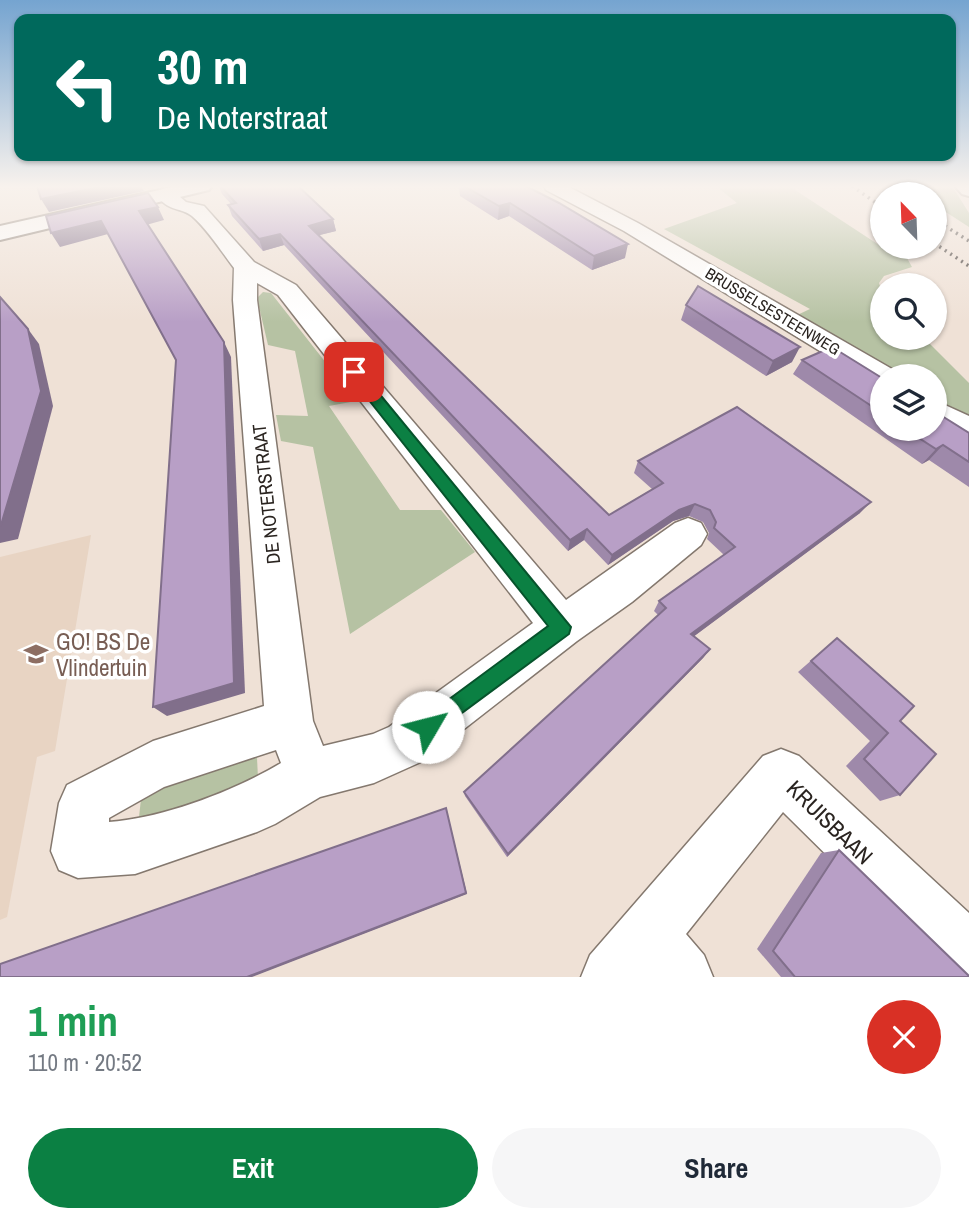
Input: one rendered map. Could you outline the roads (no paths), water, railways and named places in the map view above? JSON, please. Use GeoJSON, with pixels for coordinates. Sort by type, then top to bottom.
{"type":"FeatureCollection","features":[{"type":"Feature","properties":{"kind":"street"},"geometry":{"type":"LineString","coordinates":[[222,232],[246,267],[287,289],[562,627]]}},
{"type":"Feature","properties":{"kind":"street","name":"BRUSSELSESTEENWEG"},"geometry":{"type":"LineString","coordinates":[[639,232],[870,369]]}},
{"type":"Feature","properties":{"kind":"street","name":"DE NOTERSTRAAT"},"geometry":{"type":"LineString","coordinates":[[246,267],[246,300],[289,722],[310,774]]}},
{"type":"Feature","properties":{"kind":"street"},"geometry":{"type":"LineString","coordinates":[[947,418],[969,432]]}},
{"type":"Feature","properties":{"kind":"street"},"geometry":{"type":"LineString","coordinates":[[289,722],[153,766],[85,803],[78,850],[135,847],[257,806],[310,774],[374,758],[406,744],[562,627],[618,589],[688,534]]}},
{"type":"Feature","properties":{"kind":"street","name":"KRUISBAAN"},"geometry":{"type":"LineString","coordinates":[[648,963],[781,774],[969,954]]}},
{"type":"Feature","properties":{"kind":"railway"},"geometry":{"type":"LineString","coordinates":[[954,232],[969,241]]}},
{"type":"Feature","properties":{"kind":"railway"},"geometry":{"type":"LineString","coordinates":[[947,252],[969,266]]}},
{"type":"Feature","properties":{"kind":"place","name":"GO! BS De Vlindertuin"},"geometry":{"type":"Point","coordinates":[36,654]}}]}
